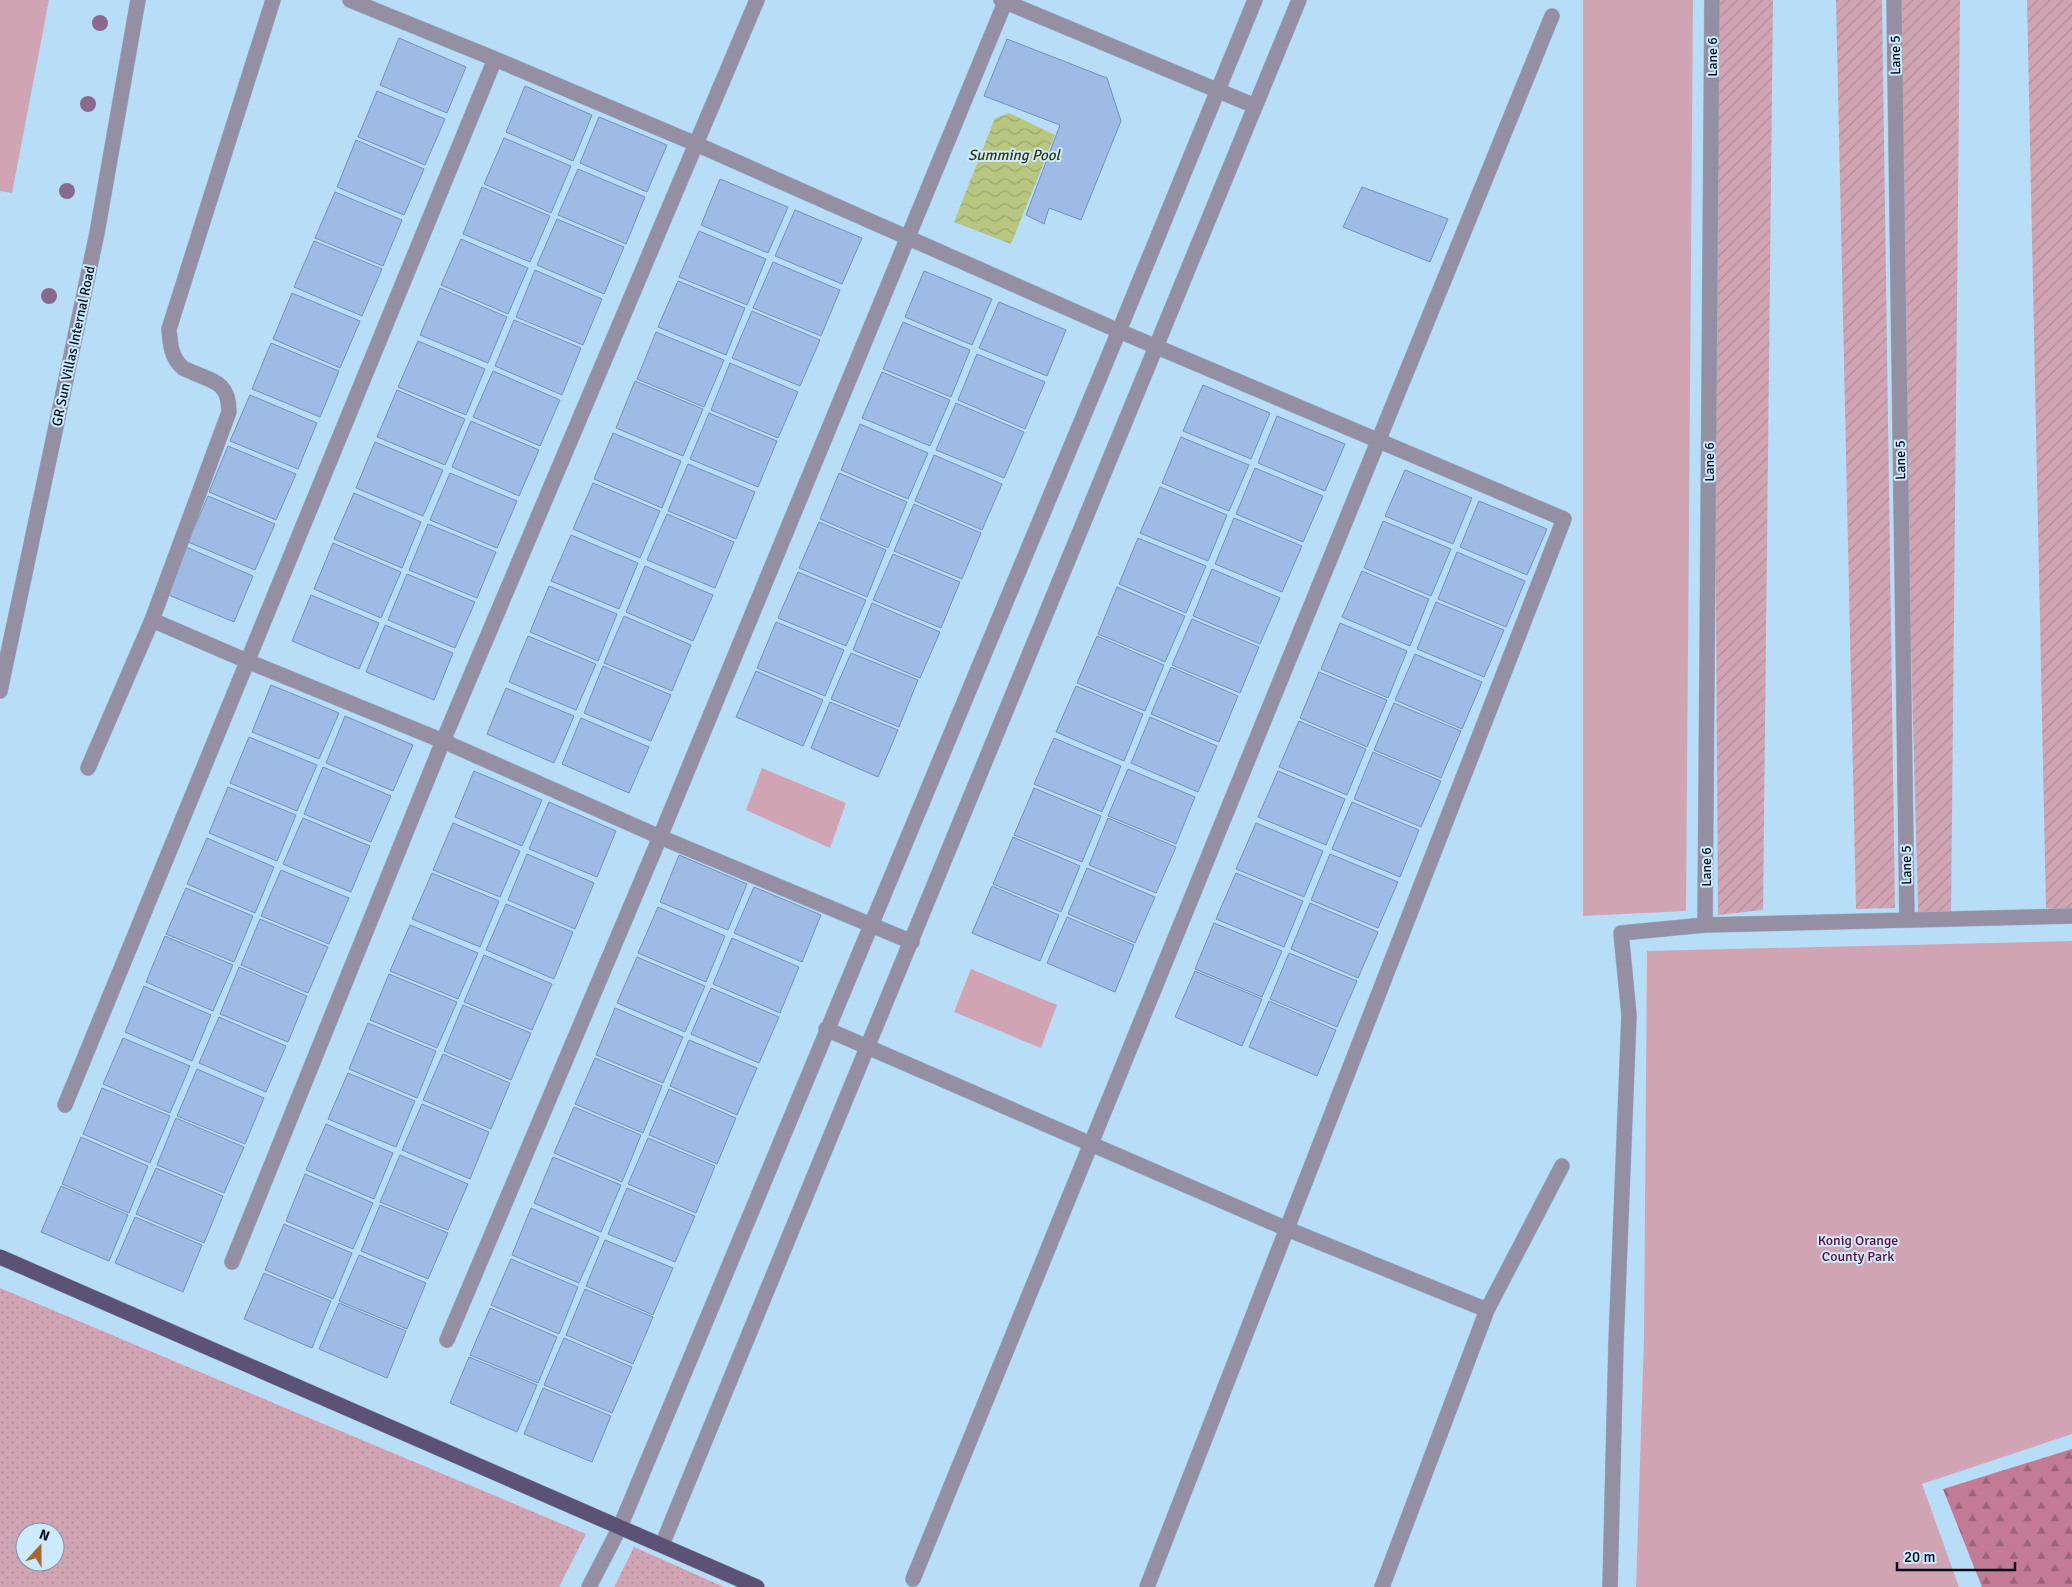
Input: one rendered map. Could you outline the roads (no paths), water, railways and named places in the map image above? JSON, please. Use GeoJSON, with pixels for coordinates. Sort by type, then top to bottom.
{"type":"FeatureCollection","features":[{"type":"Feature","properties":{"kind":"main road"},"geometry":{"type":"LineString","coordinates":[[0,1257],[757,1587]]}},
{"type":"Feature","properties":{"kind":"street","name":"GR Sun Villas Internal Road"},"geometry":{"type":"LineString","coordinates":[[0,691],[97,233],[138,0]]}},
{"type":"Feature","properties":{"kind":"street"},"geometry":{"type":"LineString","coordinates":[[88,768],[152,620],[229,412],[229,399],[224,388],[183,368],[175,357],[170,345],[169,329],[272,0]]}},
{"type":"Feature","properties":{"kind":"street"},"geometry":{"type":"LineString","coordinates":[[350,0],[696,144],[907,239],[1119,331],[1564,519],[1147,1587]]}},
{"type":"Feature","properties":{"kind":"street"},"geometry":{"type":"LineString","coordinates":[[232,1262],[443,741],[757,0]]}},
{"type":"Feature","properties":{"kind":"street"},"geometry":{"type":"LineString","coordinates":[[589,1587],[620,1526],[1119,331],[1255,0]]}},
{"type":"Feature","properties":{"kind":"street"},"geometry":{"type":"LineString","coordinates":[[662,1546],[1299,0]]}},
{"type":"Feature","properties":{"kind":"street","name":"Lane 6"},"geometry":{"type":"LineString","coordinates":[[1705,925],[1712,0]]}},
{"type":"Feature","properties":{"kind":"street","name":"Lane 5"},"geometry":{"type":"LineString","coordinates":[[1894,0],[1907,920]]}},
{"type":"Feature","properties":{"kind":"street"},"geometry":{"type":"LineString","coordinates":[[448,1340],[660,838],[1004,1],[1255,106]]}},
{"type":"Feature","properties":{"kind":"street"},"geometry":{"type":"LineString","coordinates":[[912,1579],[1092,1144],[1377,440],[1552,16]]}},
{"type":"Feature","properties":{"kind":"street"},"geometry":{"type":"LineString","coordinates":[[65,1105],[495,59]]}},
{"type":"Feature","properties":{"kind":"street"},"geometry":{"type":"LineString","coordinates":[[152,620],[246,661],[443,741],[660,838],[912,942]]}},
{"type":"Feature","properties":{"kind":"street"},"geometry":{"type":"LineString","coordinates":[[1610,1587],[1616,1343],[1629,1015],[1620,933],[1705,925],[2072,916]]}},
{"type":"Feature","properties":{"kind":"street"},"geometry":{"type":"LineString","coordinates":[[826,1029],[1287,1229],[1487,1310]]}},
{"type":"Feature","properties":{"kind":"street"},"geometry":{"type":"LineString","coordinates":[[1382,1587],[1487,1310],[1562,1166]]}},
{"type":"Feature","properties":{"kind":"water","name":"Summing Pool"},"geometry":{"type":"Polygon","coordinates":[[[1009,113],[1055,135],[1011,244],[954,222],[995,118],[1009,113]]]}},
{"type":"Feature","properties":{"kind":"park label","name":"Konig Orange County Park"},"geometry":{"type":"Point","coordinates":[1858,1248]}}]}
